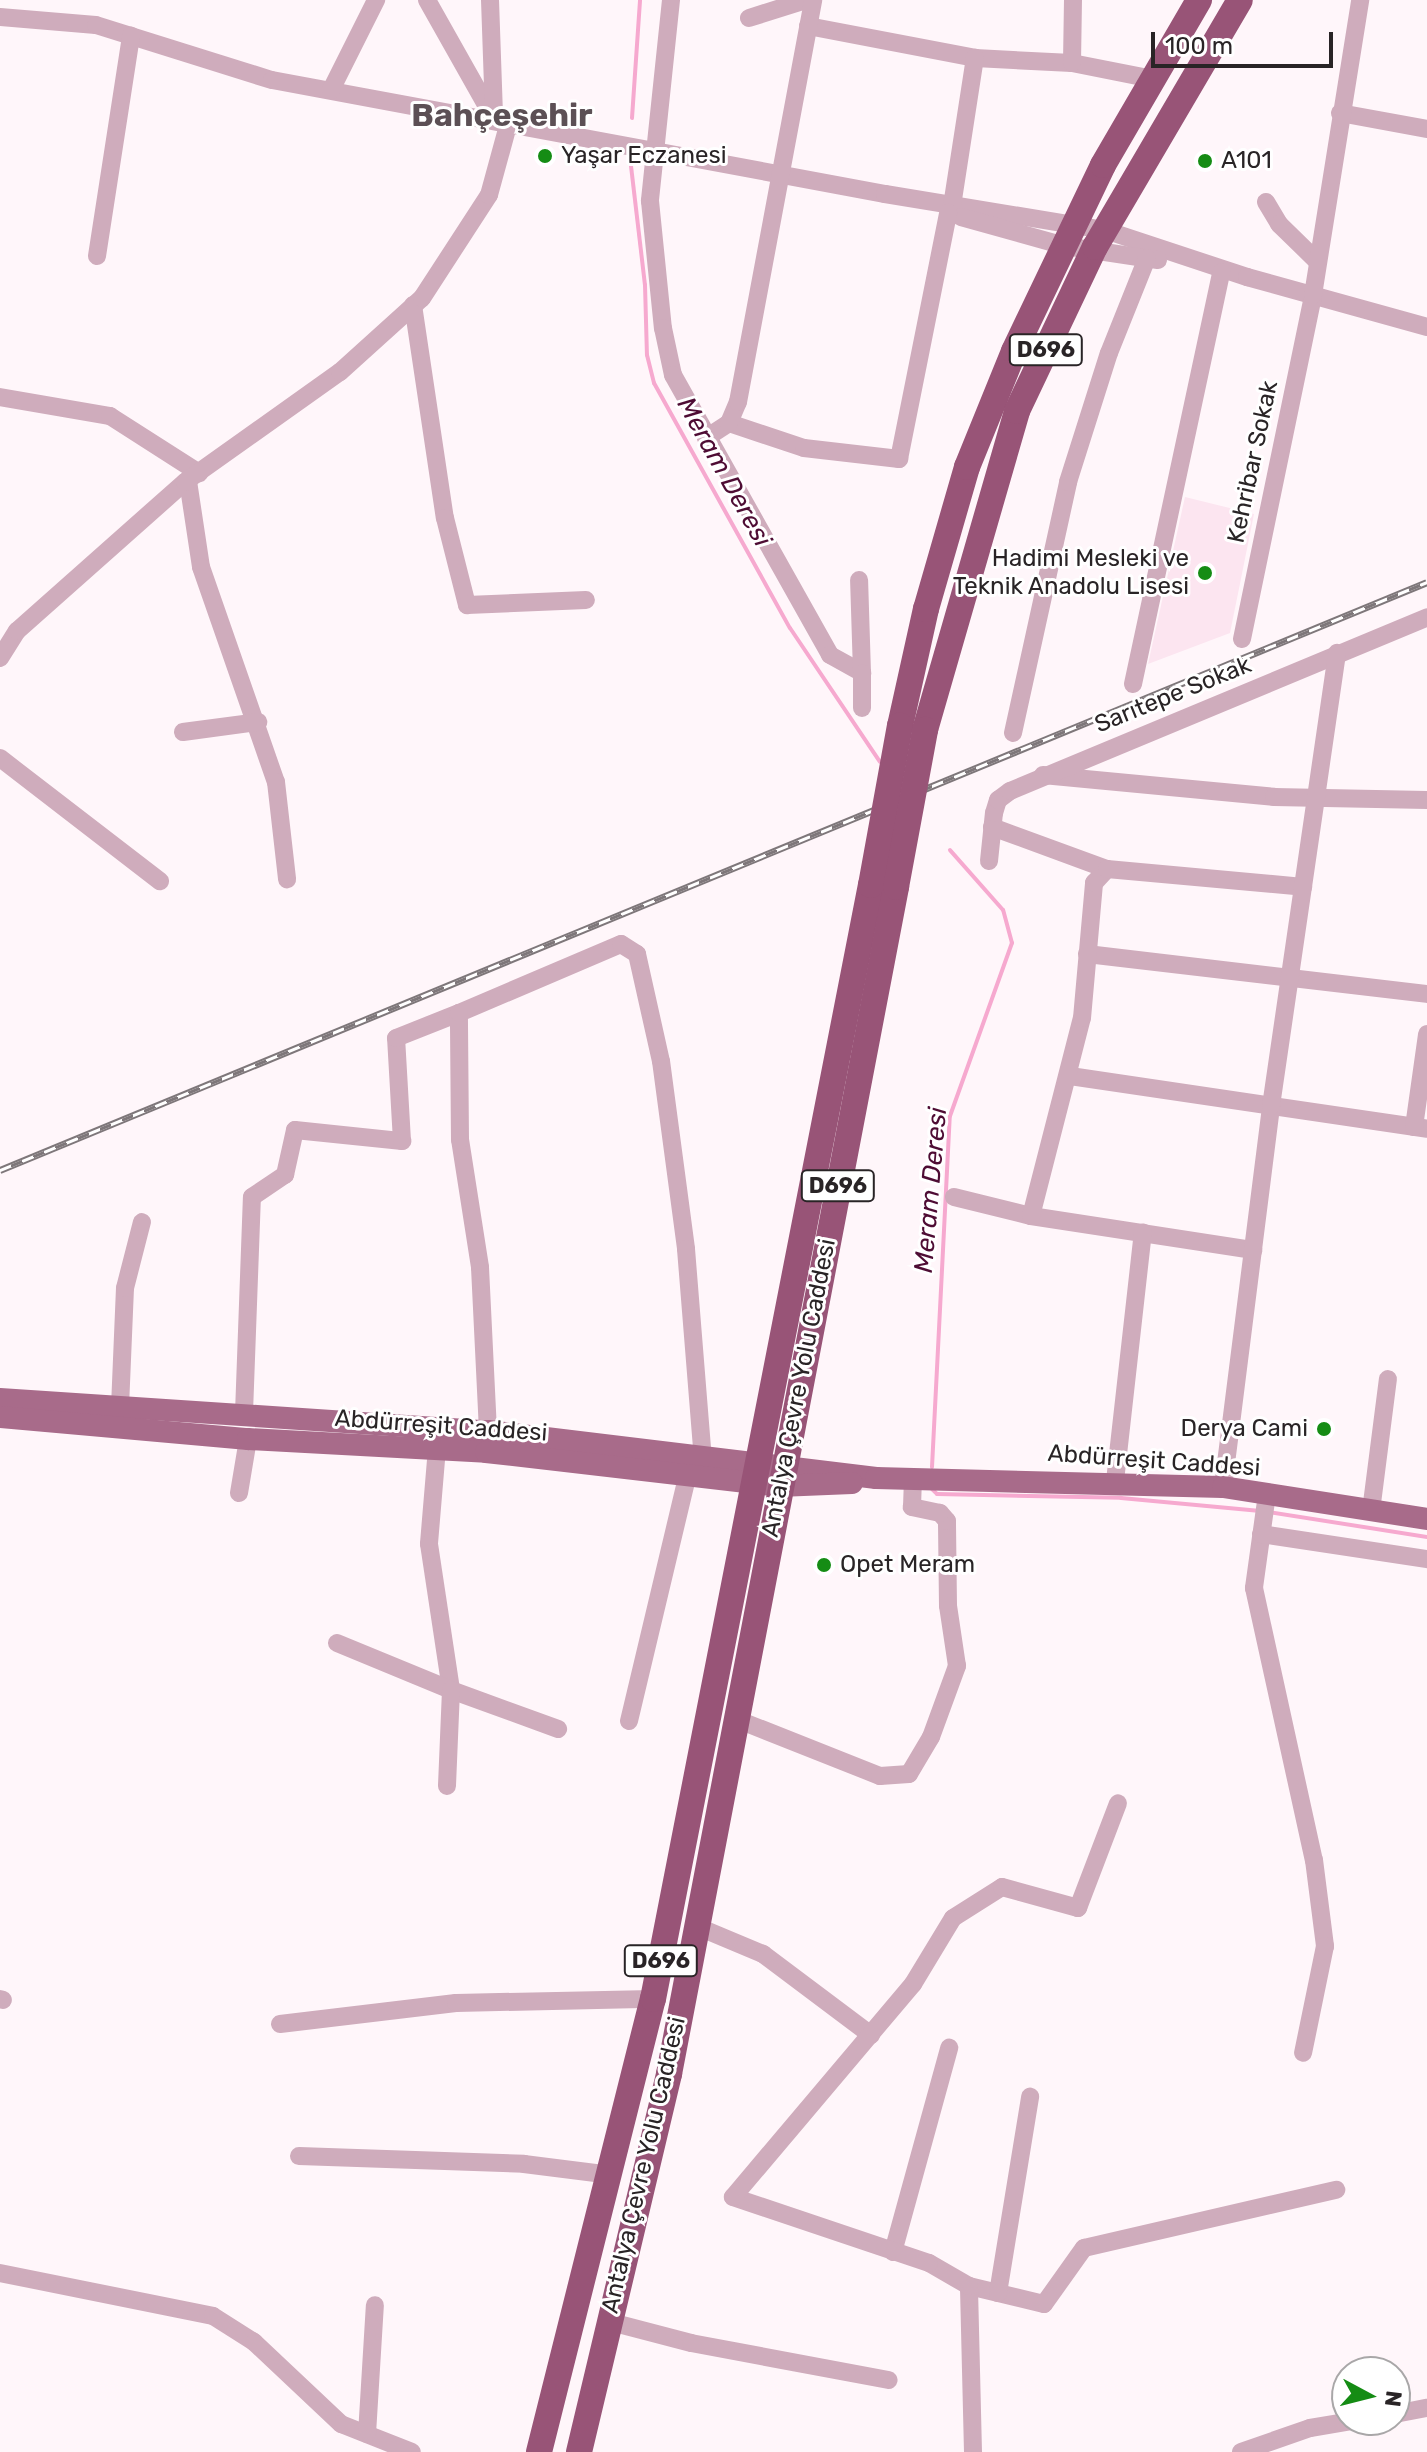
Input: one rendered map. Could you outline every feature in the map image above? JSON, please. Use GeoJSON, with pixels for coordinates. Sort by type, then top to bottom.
{"type":"FeatureCollection","features":[{"type":"Feature","properties":{"kind":"highway","name":"Antalya Çevre Yolu Caddesi"},"geometry":{"type":"LineString","coordinates":[[539,2452],[653,1999],[769,1475],[913,728],[926,609],[967,467],[1014,351],[1070,236],[1153,79],[1199,0]]}},
{"type":"Feature","properties":{"kind":"highway","name":"Antalya Çevre Yolu Caddesi"},"geometry":{"type":"LineString","coordinates":[[913,728],[1017,411],[1100,238],[1240,0]]}},
{"type":"Feature","properties":{"kind":"highway","name":"Antalya Çevre Yolu Caddesi"},"geometry":{"type":"LineString","coordinates":[[579,2452],[607,2321],[669,2074],[736,1719],[769,1475]]}},
{"type":"Feature","properties":{"kind":"main road","name":"Abdürreşit Caddesi"},"geometry":{"type":"LineString","coordinates":[[0,1399],[488,1431],[703,1459],[769,1475]]}},
{"type":"Feature","properties":{"kind":"main road","name":"Abdürreşit Caddesi"},"geometry":{"type":"LineString","coordinates":[[0,1417],[248,1439],[437,1448],[687,1477],[769,1475],[1115,1481],[1223,1487],[1264,1513],[1371,1511],[1427,1519]]}},
{"type":"Feature","properties":{"kind":"street"},"geometry":{"type":"LineString","coordinates":[[331,90],[376,0]]}},
{"type":"Feature","properties":{"kind":"street"},"geometry":{"type":"LineString","coordinates":[[427,0],[501,121]]}},
{"type":"Feature","properties":{"kind":"street"},"geometry":{"type":"LineString","coordinates":[[0,658],[17,631],[193,477],[340,372],[413,305],[489,195],[501,121],[490,0]]}},
{"type":"Feature","properties":{"kind":"street"},"geometry":{"type":"LineString","coordinates":[[671,0],[650,201],[663,328],[673,375],[830,655],[862,673]]}},
{"type":"Feature","properties":{"kind":"street"},"geometry":{"type":"LineString","coordinates":[[749,18],[806,0]]}},
{"type":"Feature","properties":{"kind":"street"},"geometry":{"type":"LineString","coordinates":[[706,438],[729,423],[813,0]]}},
{"type":"Feature","properties":{"kind":"street"},"geometry":{"type":"LineString","coordinates":[[1072,63],[1073,0]]}},
{"type":"Feature","properties":{"kind":"street","name":"Kehribar Sokak"},"geometry":{"type":"LineString","coordinates":[[1242,639],[1313,295],[1360,0]]}},
{"type":"Feature","properties":{"kind":"street"},"geometry":{"type":"LineString","coordinates":[[0,17],[96,25],[272,80],[885,194],[1070,236]]}},
{"type":"Feature","properties":{"kind":"street"},"geometry":{"type":"LineString","coordinates":[[808,26],[975,58],[1072,63],[1153,79]]}},
{"type":"Feature","properties":{"kind":"street"},"geometry":{"type":"LineString","coordinates":[[97,256],[131,36]]}},
{"type":"Feature","properties":{"kind":"street"},"geometry":{"type":"LineString","coordinates":[[729,423],[804,448],[899,459],[950,209],[975,58]]}},
{"type":"Feature","properties":{"kind":"street"},"geometry":{"type":"LineString","coordinates":[[1340,113],[1427,129]]}},
{"type":"Feature","properties":{"kind":"street"},"geometry":{"type":"LineString","coordinates":[[1266,202],[1279,224],[1318,262]]}},
{"type":"Feature","properties":{"kind":"street"},"geometry":{"type":"LineString","coordinates":[[950,209],[987,225],[1100,238],[1427,327]]}},
{"type":"Feature","properties":{"kind":"street"},"geometry":{"type":"LineString","coordinates":[[1100,238],[1147,258],[1247,277]]}},
{"type":"Feature","properties":{"kind":"street"},"geometry":{"type":"LineString","coordinates":[[1013,733],[1068,482],[1109,353],[1147,258]]}},
{"type":"Feature","properties":{"kind":"street"},"geometry":{"type":"LineString","coordinates":[[1133,684],[1221,272]]}},
{"type":"Feature","properties":{"kind":"street"},"geometry":{"type":"LineString","coordinates":[[413,305],[445,518],[467,605],[586,600]]}},
{"type":"Feature","properties":{"kind":"street"},"geometry":{"type":"LineString","coordinates":[[0,397],[110,416],[193,477],[201,567],[258,722],[284,821],[287,879]]}},
{"type":"Feature","properties":{"kind":"street"},"geometry":{"type":"LineString","coordinates":[[859,580],[862,708]]}},
{"type":"Feature","properties":{"kind":"street","name":"Sarıtepe Sokak"},"geometry":{"type":"LineString","coordinates":[[989,861],[998,800],[1041,775],[1427,617]]}},
{"type":"Feature","properties":{"kind":"street"},"geometry":{"type":"LineString","coordinates":[[1223,1487],[1271,1106],[1337,653]]}},
{"type":"Feature","properties":{"kind":"street"},"geometry":{"type":"LineString","coordinates":[[183,732],[258,722]]}},
{"type":"Feature","properties":{"kind":"street"},"geometry":{"type":"LineString","coordinates":[[0,758],[160,881]]}},
{"type":"Feature","properties":{"kind":"street"},"geometry":{"type":"LineString","coordinates":[[1041,775],[1274,797],[1316,794],[1427,800]]}},
{"type":"Feature","properties":{"kind":"street"},"geometry":{"type":"LineString","coordinates":[[992,827],[1107,869],[1303,887]]}},
{"type":"Feature","properties":{"kind":"street"},"geometry":{"type":"LineString","coordinates":[[1031,1216],[1070,1076],[1082,1018],[1094,883],[1107,869]]}},
{"type":"Feature","properties":{"kind":"street"},"geometry":{"type":"LineString","coordinates":[[244,1413],[252,1197],[285,1175],[295,1130],[402,1141],[396,1038],[621,944],[637,954],[661,1061],[678,1186],[703,1459]]}},
{"type":"Feature","properties":{"kind":"street"},"geometry":{"type":"LineString","coordinates":[[1087,954],[1290,975],[1427,994]]}},
{"type":"Feature","properties":{"kind":"street"},"geometry":{"type":"LineString","coordinates":[[459,1013],[460,1140],[480,1267],[488,1431]]}},
{"type":"Feature","properties":{"kind":"street"},"geometry":{"type":"LineString","coordinates":[[1070,1076],[1420,1128],[1427,1034]]}},
{"type":"Feature","properties":{"kind":"street"},"geometry":{"type":"LineString","coordinates":[[954,1197],[1031,1216],[1253,1250]]}},
{"type":"Feature","properties":{"kind":"street"},"geometry":{"type":"LineString","coordinates":[[120,1407],[125,1288],[142,1222]]}},
{"type":"Feature","properties":{"kind":"street"},"geometry":{"type":"LineString","coordinates":[[1115,1481],[1143,1233]]}},
{"type":"Feature","properties":{"kind":"street"},"geometry":{"type":"LineString","coordinates":[[1371,1511],[1388,1379]]}},
{"type":"Feature","properties":{"kind":"street"},"geometry":{"type":"LineString","coordinates":[[239,1493],[248,1439]]}},
{"type":"Feature","properties":{"kind":"street"},"geometry":{"type":"LineString","coordinates":[[437,1448],[429,1544],[451,1690],[447,1786]]}},
{"type":"Feature","properties":{"kind":"street"},"geometry":{"type":"LineString","coordinates":[[629,1721],[687,1477]]}},
{"type":"Feature","properties":{"kind":"street"},"geometry":{"type":"LineString","coordinates":[[736,1719],[880,1776],[909,1774],[931,1737],[957,1666],[948,1606],[947,1521],[940,1513],[912,1507],[913,1478]]}},
{"type":"Feature","properties":{"kind":"street"},"geometry":{"type":"LineString","coordinates":[[1303,2053],[1325,1946],[1314,1860],[1254,1588],[1264,1513],[1427,1559]]}},
{"type":"Feature","properties":{"kind":"street"},"geometry":{"type":"LineString","coordinates":[[337,1643],[451,1690],[558,1729]]}},
{"type":"Feature","properties":{"kind":"street"},"geometry":{"type":"LineString","coordinates":[[1118,1803],[1078,1908],[1002,1887],[953,1918],[913,1984],[733,2197],[929,2263],[969,2286],[1044,2304],[1084,2248],[1336,2190]]}},
{"type":"Feature","properties":{"kind":"street"},"geometry":{"type":"LineString","coordinates":[[696,1926],[763,1954],[871,2035]]}},
{"type":"Feature","properties":{"kind":"street"},"geometry":{"type":"LineString","coordinates":[[280,2024],[456,2003],[653,1999]]}},
{"type":"Feature","properties":{"kind":"street"},"geometry":{"type":"LineString","coordinates":[[893,2252],[949,2048]]}},
{"type":"Feature","properties":{"kind":"street"},"geometry":{"type":"LineString","coordinates":[[998,2293],[1030,2097]]}},
{"type":"Feature","properties":{"kind":"street"},"geometry":{"type":"LineString","coordinates":[[299,2156],[524,2164],[611,2175]]}},
{"type":"Feature","properties":{"kind":"street"},"geometry":{"type":"LineString","coordinates":[[2,2278],[213,2316],[254,2342],[341,2424],[412,2452]]}},
{"type":"Feature","properties":{"kind":"street"},"geometry":{"type":"LineString","coordinates":[[969,2286],[973,2452]]}},
{"type":"Feature","properties":{"kind":"street"},"geometry":{"type":"LineString","coordinates":[[367,2434],[375,2305]]}},
{"type":"Feature","properties":{"kind":"street"},"geometry":{"type":"LineString","coordinates":[[607,2321],[691,2343],[889,2380]]}},
{"type":"Feature","properties":{"kind":"street"},"geometry":{"type":"LineString","coordinates":[[1241,2452],[1310,2428],[1331,2424]]}},
{"type":"Feature","properties":{"kind":"shaded area","name":"Hadimi Mesleki ve Teknik Anadolu Lisesi"},"geometry":{"type":"Polygon","coordinates":[[[1185,497],[1254,514],[1230,633],[1148,664],[1185,497]]]}},
{"type":"Feature","properties":{"kind":"waterway","name":"Meram Deresi"},"geometry":{"type":"LineString","coordinates":[[632,118],[640,0]]}},
{"type":"Feature","properties":{"kind":"waterway","name":"Meram Deresi"},"geometry":{"type":"LineString","coordinates":[[631,166],[645,285],[647,355],[654,383],[790,628],[880,762]]}},
{"type":"Feature","properties":{"kind":"waterway","name":"Meram Deresi"},"geometry":{"type":"LineString","coordinates":[[932,1467],[950,1116],[1012,943],[1003,910],[950,850]]}},
{"type":"Feature","properties":{"kind":"waterway","name":"Meram Deresi"},"geometry":{"type":"LineString","coordinates":[[931,1488],[937,1494],[1121,1498],[1260,1511]]}},
{"type":"Feature","properties":{"kind":"waterway","name":"Meram Deresi"},"geometry":{"type":"LineString","coordinates":[[1269,1512],[1427,1537]]}},
{"type":"Feature","properties":{"kind":"railway"},"geometry":{"type":"LineString","coordinates":[[0,1170],[1427,582]]}},
{"type":"Feature","properties":{"kind":"place","name":"Yaşar Eczanesi"},"geometry":{"type":"Point","coordinates":[545,156]}},
{"type":"Feature","properties":{"kind":"place","name":"A101"},"geometry":{"type":"Point","coordinates":[1205,161]}},
{"type":"Feature","properties":{"kind":"place","name":"Hadimi Mesleki ve Teknik Anadolu Lisesi"},"geometry":{"type":"Point","coordinates":[1205,573]}},
{"type":"Feature","properties":{"kind":"place","name":"Derya Cami"},"geometry":{"type":"Point","coordinates":[1324,1429]}},
{"type":"Feature","properties":{"kind":"place","name":"Opet Meram"},"geometry":{"type":"Point","coordinates":[824,1565]}},
{"type":"Feature","properties":{"kind":"district","name":"Bahçeşehir"},"geometry":{"type":"Point","coordinates":[502,115]}}]}
